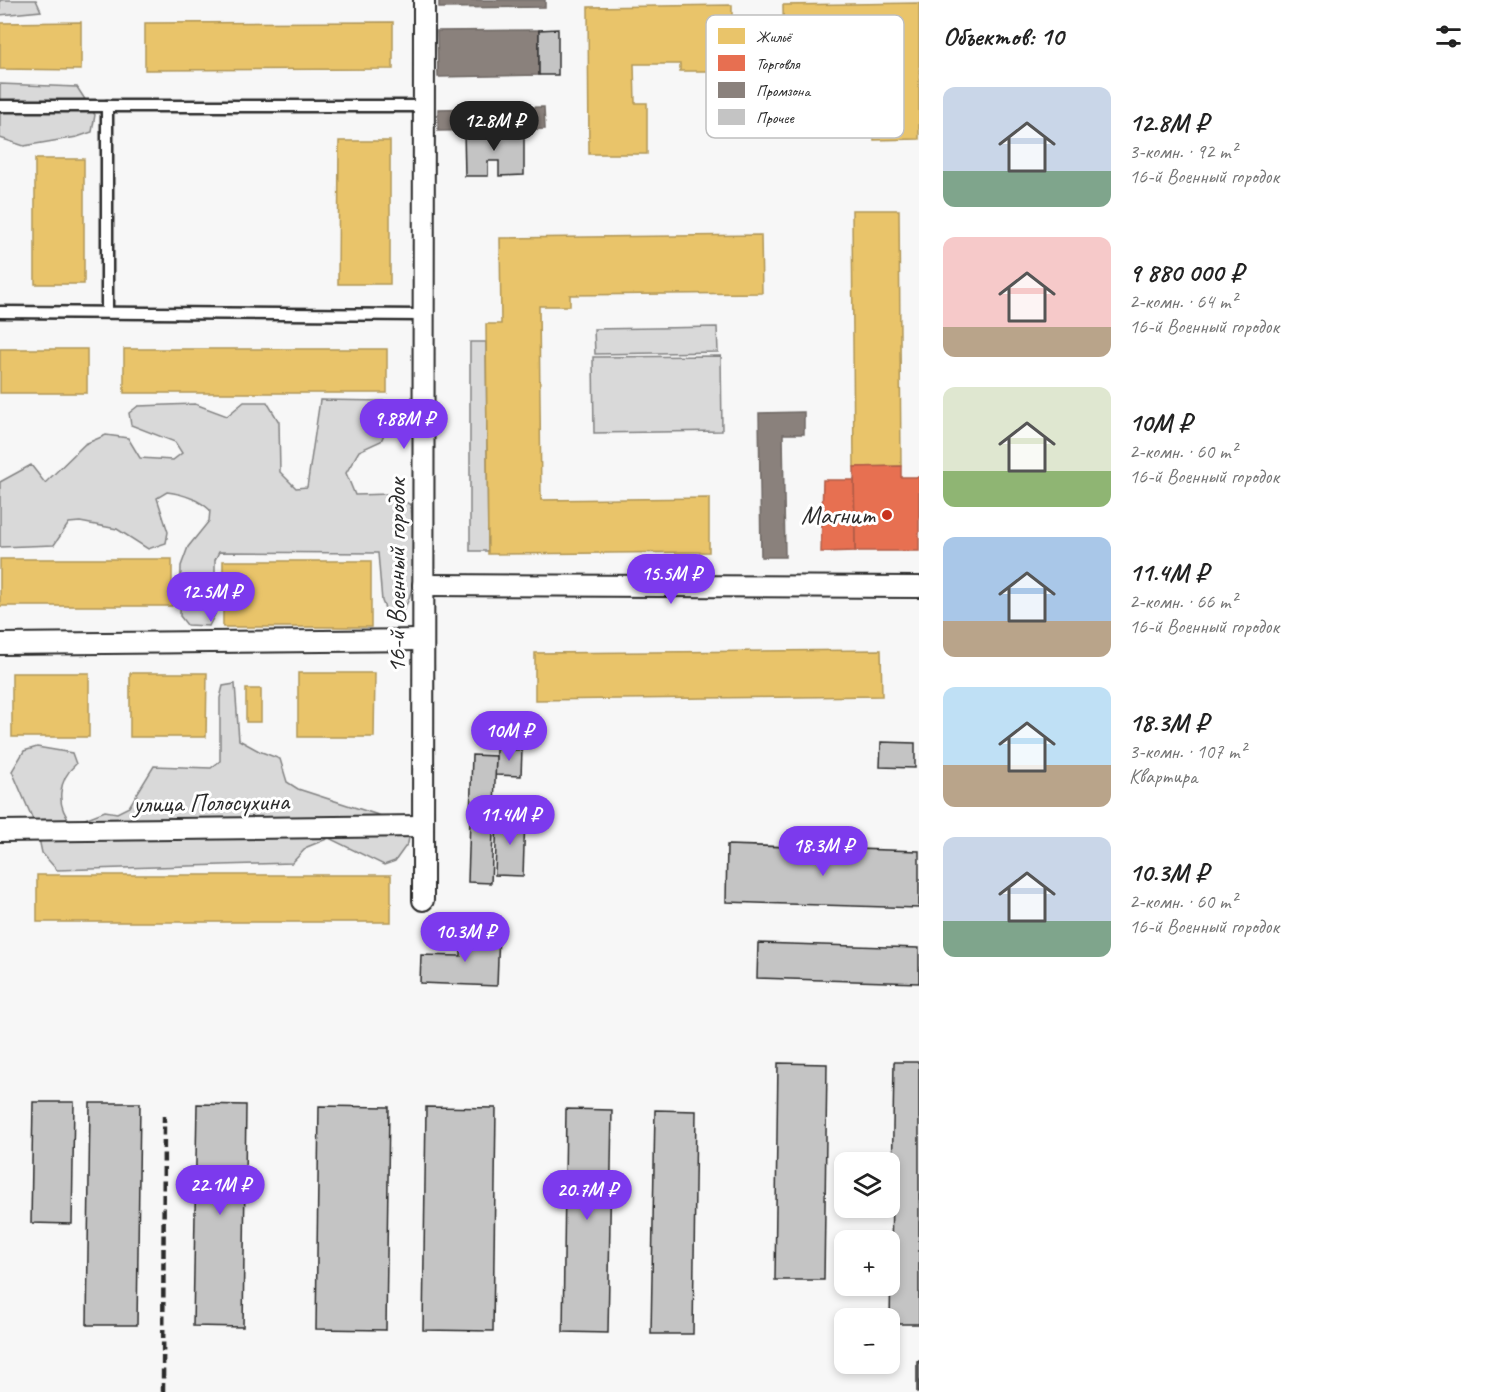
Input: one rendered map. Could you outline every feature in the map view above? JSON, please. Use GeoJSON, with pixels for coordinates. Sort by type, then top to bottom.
{"type":"FeatureCollection","features":[{"type":"Feature","properties":{"kind":"street","name":"16-й Военный городок"},"geometry":{"type":"LineString","coordinates":[[423,900],[424,0]]}},
{"type":"Feature","properties":{"kind":"street"},"geometry":{"type":"LineString","coordinates":[[423,585],[919,587]]}},
{"type":"Feature","properties":{"kind":"street"},"geometry":{"type":"LineString","coordinates":[[0,644],[423,640]]}},
{"type":"Feature","properties":{"kind":"street","name":"улица Полосухина"},"geometry":{"type":"LineString","coordinates":[[0,831],[422,826]]}},
{"type":"Feature","properties":{"kind":"lane"},"geometry":{"type":"LineString","coordinates":[[0,106],[423,106]]}},
{"type":"Feature","properties":{"kind":"lane"},"geometry":{"type":"LineString","coordinates":[[107,106],[107,312]]}},
{"type":"Feature","properties":{"kind":"lane"},"geometry":{"type":"LineString","coordinates":[[0,312],[423,315]]}},
{"type":"Feature","properties":{"kind":"shaded area"},"geometry":{"type":"Polygon","coordinates":[[[0,0],[36,0],[41,11],[0,15],[0,0]]]}},
{"type":"Feature","properties":{"kind":"shaded area"},"geometry":{"type":"Polygon","coordinates":[[[0,84],[77,87],[95,115],[92,132],[77,137],[24,146],[0,138],[0,84]]]}},
{"type":"Feature","properties":{"kind":"shaded area"},"geometry":{"type":"Polygon","coordinates":[[[717,327],[718,352],[595,354],[594,329],[717,327]]]}},
{"type":"Feature","properties":{"kind":"shaded area"},"geometry":{"type":"Polygon","coordinates":[[[470,342],[486,342],[488,551],[470,551],[470,342]]]}},
{"type":"Feature","properties":{"kind":"shaded area"},"geometry":{"type":"Polygon","coordinates":[[[721,356],[722,431],[594,433],[593,357],[721,356]]]}},
{"type":"Feature","properties":{"kind":"shaded area"},"geometry":{"type":"Polygon","coordinates":[[[320,400],[385,401],[392,406],[391,419],[381,441],[359,451],[346,473],[355,495],[390,494],[411,505],[414,548],[413,578],[411,592],[399,616],[387,613],[382,601],[378,553],[219,552],[215,560],[215,614],[209,626],[187,625],[180,616],[181,566],[188,547],[209,521],[210,510],[195,500],[173,493],[167,492],[157,498],[168,532],[166,543],[148,549],[117,529],[80,522],[69,523],[54,545],[0,547],[0,482],[31,465],[45,483],[85,444],[106,435],[128,438],[140,458],[173,460],[182,453],[175,442],[131,425],[129,413],[138,406],[195,404],[227,416],[244,402],[267,402],[279,422],[280,472],[296,488],[307,487],[320,400]]]}},
{"type":"Feature","properties":{"kind":"shaded area"},"geometry":{"type":"Polygon","coordinates":[[[235,684],[239,740],[280,759],[287,782],[298,789],[403,823],[410,832],[408,843],[395,861],[384,865],[329,838],[307,847],[292,863],[57,870],[42,853],[37,829],[12,771],[24,751],[37,747],[72,753],[76,764],[65,777],[61,801],[72,824],[105,811],[117,813],[129,807],[154,766],[211,768],[220,761],[220,698],[223,686],[235,684]]]}},
{"type":"Feature","properties":{"kind":"building: Жильё"},"geometry":{"type":"Polygon","coordinates":[[[919,3],[919,139],[874,140],[874,138],[904,138],[904,15],[783,15],[783,5],[919,3]]]}},
{"type":"Feature","properties":{"kind":"building: Жильё"},"geometry":{"type":"Polygon","coordinates":[[[732,5],[732,15],[706,15],[706,71],[680,71],[680,64],[634,64],[635,103],[647,103],[647,154],[589,154],[588,7],[732,5]]]}},
{"type":"Feature","properties":{"kind":"building: Жильё"},"geometry":{"type":"Polygon","coordinates":[[[81,22],[81,70],[0,69],[0,23],[81,22]]]}},
{"type":"Feature","properties":{"kind":"building: Жильё"},"geometry":{"type":"Polygon","coordinates":[[[393,22],[393,69],[145,70],[145,23],[393,22]]]}},
{"type":"Feature","properties":{"kind":"building: Жильё"},"geometry":{"type":"Polygon","coordinates":[[[339,141],[390,141],[390,284],[338,284],[339,141]]]}},
{"type":"Feature","properties":{"kind":"building: Жильё"},"geometry":{"type":"Polygon","coordinates":[[[35,159],[84,159],[84,284],[35,284],[35,159]]]}},
{"type":"Feature","properties":{"kind":"building: Жильё"},"geometry":{"type":"Polygon","coordinates":[[[852,210],[899,210],[901,466],[854,467],[852,210]]]}},
{"type":"Feature","properties":{"kind":"building: Жильё"},"geometry":{"type":"Polygon","coordinates":[[[761,235],[762,293],[570,295],[570,306],[539,306],[541,500],[709,498],[709,552],[488,554],[486,324],[501,324],[500,238],[761,235]]]}},
{"type":"Feature","properties":{"kind":"building: Жильё"},"geometry":{"type":"Polygon","coordinates":[[[0,349],[87,349],[87,393],[0,393],[0,349]]]}},
{"type":"Feature","properties":{"kind":"building: Жильё"},"geometry":{"type":"Polygon","coordinates":[[[124,349],[387,349],[387,393],[124,393],[124,349]]]}},
{"type":"Feature","properties":{"kind":"building: Жильё"},"geometry":{"type":"Polygon","coordinates":[[[0,559],[172,559],[172,606],[0,606],[0,559]]]}},
{"type":"Feature","properties":{"kind":"building: Жильё"},"geometry":{"type":"Polygon","coordinates":[[[223,561],[371,561],[371,627],[223,627],[223,561]]]}},
{"type":"Feature","properties":{"kind":"building: Жильё"},"geometry":{"type":"Polygon","coordinates":[[[881,650],[882,696],[535,700],[535,653],[881,650]]]}},
{"type":"Feature","properties":{"kind":"building: Жильё"},"geometry":{"type":"Polygon","coordinates":[[[12,673],[89,673],[89,737],[12,737],[12,673]]]}},
{"type":"Feature","properties":{"kind":"building: Жильё"},"geometry":{"type":"Polygon","coordinates":[[[130,673],[207,673],[206,737],[130,737],[130,673]]]}},
{"type":"Feature","properties":{"kind":"building: Жильё"},"geometry":{"type":"Polygon","coordinates":[[[298,673],[375,673],[374,737],[298,737],[298,673]]]}},
{"type":"Feature","properties":{"kind":"building: Жильё"},"geometry":{"type":"Polygon","coordinates":[[[246,689],[261,689],[261,722],[246,722],[246,689]]]}},
{"type":"Feature","properties":{"kind":"building: Жильё"},"geometry":{"type":"Polygon","coordinates":[[[37,875],[391,875],[391,922],[37,922],[37,875]]]}},
{"type":"Feature","properties":{"kind":"building: Торговля","name":"Магнит"},"geometry":{"type":"Polygon","coordinates":[[[901,466],[901,477],[919,477],[919,551],[855,551],[854,467],[901,466]]]}},
{"type":"Feature","properties":{"kind":"building: Торговля"},"geometry":{"type":"Polygon","coordinates":[[[823,480],[854,480],[855,551],[821,552],[823,480]]]}},
{"type":"Feature","properties":{"kind":"building: Промзона"},"geometry":{"type":"Polygon","coordinates":[[[439,0],[545,0],[545,7],[439,8],[439,0]]]}},
{"type":"Feature","properties":{"kind":"building: Промзона"},"geometry":{"type":"Polygon","coordinates":[[[539,30],[539,75],[438,77],[437,31],[539,30]]]}},
{"type":"Feature","properties":{"kind":"building: Промзона"},"geometry":{"type":"Polygon","coordinates":[[[544,107],[545,129],[438,131],[438,109],[544,107]]]}},
{"type":"Feature","properties":{"kind":"building: Промзона"},"geometry":{"type":"Polygon","coordinates":[[[804,412],[804,434],[783,434],[785,557],[761,557],[759,413],[804,412]]]}},
{"type":"Feature","properties":{"kind":"building: Прочее"},"geometry":{"type":"Polygon","coordinates":[[[558,29],[558,75],[539,75],[539,30],[558,29]]]}},
{"type":"Feature","properties":{"kind":"building: Прочее"},"geometry":{"type":"Polygon","coordinates":[[[464,130],[524,130],[524,175],[499,176],[499,161],[488,161],[488,176],[465,176],[464,130]]]}},
{"type":"Feature","properties":{"kind":"building: Прочее"},"geometry":{"type":"Polygon","coordinates":[[[881,742],[915,743],[915,768],[880,767],[881,742]]]}},
{"type":"Feature","properties":{"kind":"building: Прочее"},"geometry":{"type":"Polygon","coordinates":[[[496,749],[522,750],[521,776],[495,775],[496,749]]]}},
{"type":"Feature","properties":{"kind":"building: Прочее"},"geometry":{"type":"Polygon","coordinates":[[[472,755],[496,756],[491,883],[468,882],[472,755]]]}},
{"type":"Feature","properties":{"kind":"building: Прочее"},"geometry":{"type":"Polygon","coordinates":[[[497,815],[525,816],[523,876],[495,875],[497,815]]]}},
{"type":"Feature","properties":{"kind":"building: Прочее"},"geometry":{"type":"Polygon","coordinates":[[[727,845],[919,851],[919,908],[726,902],[727,845]]]}},
{"type":"Feature","properties":{"kind":"building: Прочее"},"geometry":{"type":"Polygon","coordinates":[[[472,932],[499,932],[497,986],[420,983],[421,955],[461,956],[461,939],[471,939],[472,932]]]}},
{"type":"Feature","properties":{"kind":"building: Прочее"},"geometry":{"type":"Polygon","coordinates":[[[758,943],[919,948],[919,983],[757,978],[758,943]]]}},
{"type":"Feature","properties":{"kind":"building: Прочее"},"geometry":{"type":"Polygon","coordinates":[[[894,1062],[919,1062],[919,1324],[900,1324],[900,1308],[890,1308],[890,1296],[900,1296],[900,1230],[891,1230],[892,1218],[900,1218],[900,1152],[893,1152],[894,1062]]]}},
{"type":"Feature","properties":{"kind":"building: Прочее"},"geometry":{"type":"Polygon","coordinates":[[[778,1063],[827,1064],[824,1280],[775,1280],[778,1063]]]}},
{"type":"Feature","properties":{"kind":"building: Прочее"},"geometry":{"type":"Polygon","coordinates":[[[33,1102],[74,1102],[72,1224],[31,1223],[33,1102]]]}},
{"type":"Feature","properties":{"kind":"building: Прочее"},"geometry":{"type":"Polygon","coordinates":[[[90,1103],[140,1103],[137,1325],[87,1325],[90,1103]]]}},
{"type":"Feature","properties":{"kind":"building: Прочее"},"geometry":{"type":"Polygon","coordinates":[[[197,1104],[246,1105],[243,1327],[193,1326],[197,1104]]]}},
{"type":"Feature","properties":{"kind":"building: Прочее"},"geometry":{"type":"Polygon","coordinates":[[[319,1106],[389,1107],[386,1330],[316,1329],[319,1106]]]}},
{"type":"Feature","properties":{"kind":"building: Прочее"},"geometry":{"type":"Polygon","coordinates":[[[426,1107],[496,1108],[493,1331],[423,1330],[426,1107]]]}},
{"type":"Feature","properties":{"kind":"building: Прочее"},"geometry":{"type":"Polygon","coordinates":[[[566,1109],[612,1110],[608,1333],[563,1332],[566,1109]]]}},
{"type":"Feature","properties":{"kind":"building: Прочее"},"geometry":{"type":"Polygon","coordinates":[[[655,1110],[696,1111],[693,1334],[651,1334],[655,1110]]]}},
{"type":"Feature","properties":{"kind":"building: Прочее"},"geometry":{"type":"Polygon","coordinates":[[[917,1361],[919,1361],[919,1392],[917,1392],[917,1361]]]}},
{"type":"Feature","properties":{"kind":"railway"},"geometry":{"type":"LineString","coordinates":[[163,1392],[164,1116]]}},
{"type":"Feature","properties":{"kind":"place","name":"Магнит"},"geometry":{"type":"Point","coordinates":[887,515]}}]}
